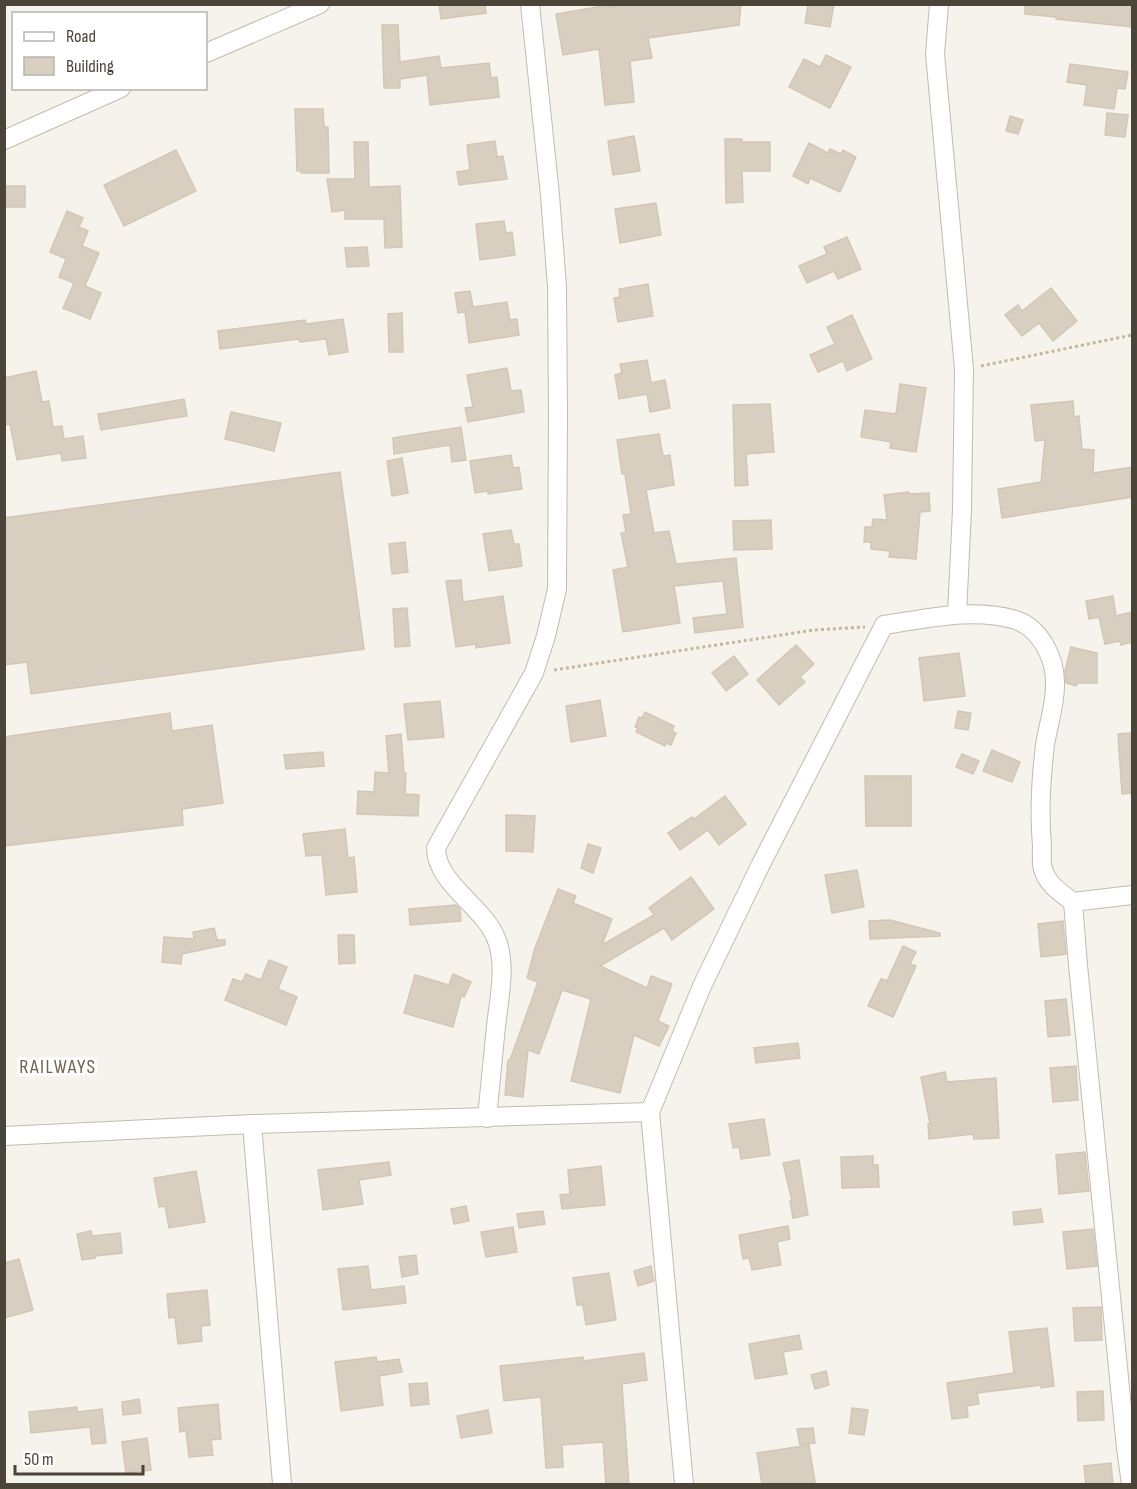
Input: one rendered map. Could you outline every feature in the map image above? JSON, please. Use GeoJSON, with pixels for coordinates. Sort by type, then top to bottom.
{"type":"FeatureCollection","features":[{"type":"Feature","properties":{"kind":"street"},"geometry":{"type":"LineString","coordinates":[[207,53],[320,4]]}},
{"type":"Feature","properties":{"kind":"street"},"geometry":{"type":"LineString","coordinates":[[487,1118],[501,969],[497,940],[485,918],[441,870],[436,858],[436,848],[534,673],[546,636],[557,589],[556,276],[530,4]]}},
{"type":"Feature","properties":{"kind":"street"},"geometry":{"type":"LineString","coordinates":[[939,4],[935,54],[964,369],[962,510],[957,614]]}},
{"type":"Feature","properties":{"kind":"street"},"geometry":{"type":"LineString","coordinates":[[4,140],[116,90]]}},
{"type":"Feature","properties":{"kind":"street"},"geometry":{"type":"LineString","coordinates":[[684,1485],[650,1112],[706,976],[884,626],[957,614],[1016,620],[1041,639],[1049,654],[1056,684],[1045,745],[1040,819],[1043,870],[1053,887],[1073,902],[1132,895]]}},
{"type":"Feature","properties":{"kind":"street"},"geometry":{"type":"LineString","coordinates":[[1073,902],[1082,1012],[1131,1485]]}},
{"type":"Feature","properties":{"kind":"street"},"geometry":{"type":"LineString","coordinates":[[4,1136],[252,1124],[650,1112]]}},
{"type":"Feature","properties":{"kind":"street"},"geometry":{"type":"LineString","coordinates":[[252,1124],[282,1485]]}},
{"type":"Feature","properties":{"kind":"path"},"geometry":{"type":"LineString","coordinates":[[964,369],[1132,335]]}},
{"type":"Feature","properties":{"kind":"path"},"geometry":{"type":"LineString","coordinates":[[534,673],[814,630],[884,626]]}},
{"type":"Feature","properties":{"kind":"building"},"geometry":{"type":"Polygon","coordinates":[[[439,4],[485,4],[486,13],[441,19],[439,4]]]}},
{"type":"Feature","properties":{"kind":"building"},"geometry":{"type":"Polygon","coordinates":[[[625,4],[741,4],[739,25],[648,38],[652,58],[630,61],[634,102],[605,105],[599,49],[563,55],[556,14],[625,4]]]}},
{"type":"Feature","properties":{"kind":"building"},"geometry":{"type":"Polygon","coordinates":[[[808,4],[834,4],[830,27],[805,23],[808,4]]]}},
{"type":"Feature","properties":{"kind":"building"},"geometry":{"type":"Polygon","coordinates":[[[1025,4],[1132,4],[1132,27],[1025,14],[1025,4]]]}},
{"type":"Feature","properties":{"kind":"building"},"geometry":{"type":"Polygon","coordinates":[[[382,25],[398,25],[400,62],[439,56],[441,68],[489,63],[491,78],[497,77],[499,97],[430,105],[427,75],[400,79],[400,88],[384,88],[382,25]]]}},
{"type":"Feature","properties":{"kind":"building"},"geometry":{"type":"Polygon","coordinates":[[[826,55],[851,67],[830,108],[789,87],[804,59],[820,67],[826,55]]]}},
{"type":"Feature","properties":{"kind":"building"},"geometry":{"type":"Polygon","coordinates":[[[1070,64],[1128,72],[1125,89],[1117,88],[1114,109],[1084,105],[1087,85],[1067,82],[1070,64]]]}},
{"type":"Feature","properties":{"kind":"building"},"geometry":{"type":"Polygon","coordinates":[[[295,109],[323,109],[324,127],[328,127],[329,173],[297,171],[295,109]]]}},
{"type":"Feature","properties":{"kind":"building"},"geometry":{"type":"Polygon","coordinates":[[[1107,113],[1128,115],[1125,137],[1105,135],[1107,113]]]}},
{"type":"Feature","properties":{"kind":"building"},"geometry":{"type":"Polygon","coordinates":[[[1010,116],[1023,120],[1018,134],[1006,131],[1010,116]]]}},
{"type":"Feature","properties":{"kind":"building"},"geometry":{"type":"Polygon","coordinates":[[[634,136],[640,171],[613,175],[608,141],[634,136]]]}},
{"type":"Feature","properties":{"kind":"building"},"geometry":{"type":"Polygon","coordinates":[[[725,139],[742,139],[742,142],[770,142],[770,171],[742,171],[743,202],[726,203],[725,139]]]}},
{"type":"Feature","properties":{"kind":"building"},"geometry":{"type":"Polygon","coordinates":[[[495,141],[497,157],[503,156],[507,179],[459,185],[457,172],[470,170],[467,145],[495,141]]]}},
{"type":"Feature","properties":{"kind":"building"},"geometry":{"type":"Polygon","coordinates":[[[354,142],[368,142],[369,187],[400,186],[402,247],[385,248],[384,219],[345,219],[345,210],[332,212],[327,179],[355,179],[354,142]]]}},
{"type":"Feature","properties":{"kind":"building"},"geometry":{"type":"Polygon","coordinates":[[[809,143],[828,153],[830,149],[841,154],[843,150],[856,157],[840,192],[810,178],[808,184],[793,176],[809,143]]]}},
{"type":"Feature","properties":{"kind":"building"},"geometry":{"type":"Polygon","coordinates":[[[176,150],[196,191],[124,226],[104,185],[176,150]]]}},
{"type":"Feature","properties":{"kind":"building"},"geometry":{"type":"Polygon","coordinates":[[[4,186],[25,186],[25,207],[4,207],[4,186]]]}},
{"type":"Feature","properties":{"kind":"building"},"geometry":{"type":"Polygon","coordinates":[[[656,203],[661,235],[620,243],[615,209],[656,203]]]}},
{"type":"Feature","properties":{"kind":"building"},"geometry":{"type":"Polygon","coordinates":[[[67,211],[83,218],[79,227],[88,231],[82,246],[99,253],[85,286],[101,293],[90,319],[63,308],[74,283],[59,277],[66,259],[50,252],[67,211]]]}},
{"type":"Feature","properties":{"kind":"building"},"geometry":{"type":"Polygon","coordinates":[[[504,221],[506,233],[512,232],[515,255],[480,260],[476,224],[504,221]]]}},
{"type":"Feature","properties":{"kind":"building"},"geometry":{"type":"Polygon","coordinates":[[[847,237],[861,269],[838,279],[834,271],[807,283],[799,266],[827,254],[824,247],[847,237]]]}},
{"type":"Feature","properties":{"kind":"building"},"geometry":{"type":"Polygon","coordinates":[[[367,247],[369,266],[347,267],[345,248],[367,247]]]}},
{"type":"Feature","properties":{"kind":"building"},"geometry":{"type":"Polygon","coordinates":[[[648,284],[653,316],[618,322],[614,298],[620,297],[619,289],[648,284]]]}},
{"type":"Feature","properties":{"kind":"building"},"geometry":{"type":"Polygon","coordinates":[[[1051,288],[1077,321],[1053,341],[1039,323],[1022,336],[1005,315],[1018,305],[1022,311],[1051,288]]]}},
{"type":"Feature","properties":{"kind":"building"},"geometry":{"type":"Polygon","coordinates":[[[470,291],[473,307],[507,302],[510,320],[517,319],[519,335],[469,343],[465,312],[458,313],[455,293],[470,291]]]}},
{"type":"Feature","properties":{"kind":"building"},"geometry":{"type":"Polygon","coordinates":[[[402,313],[403,352],[389,352],[388,314],[402,313]]]}},
{"type":"Feature","properties":{"kind":"building"},"geometry":{"type":"Polygon","coordinates":[[[852,315],[872,359],[847,371],[843,361],[818,372],[810,355],[835,344],[827,327],[852,315]]]}},
{"type":"Feature","properties":{"kind":"building"},"geometry":{"type":"Polygon","coordinates":[[[343,319],[348,352],[329,355],[326,339],[300,342],[299,339],[220,349],[218,331],[305,320],[306,324],[343,319]]]}},
{"type":"Feature","properties":{"kind":"building"},"geometry":{"type":"Polygon","coordinates":[[[647,360],[651,383],[665,380],[670,408],[650,412],[647,394],[619,399],[615,375],[622,373],[620,364],[647,360]]]}},
{"type":"Feature","properties":{"kind":"building"},"geometry":{"type":"Polygon","coordinates":[[[507,368],[511,391],[521,390],[524,412],[468,422],[465,408],[473,407],[467,375],[507,368]]]}},
{"type":"Feature","properties":{"kind":"building"},"geometry":{"type":"Polygon","coordinates":[[[36,371],[42,402],[49,401],[53,427],[62,426],[64,439],[83,436],[86,458],[62,461],[61,453],[17,460],[10,424],[4,425],[4,378],[36,371]]]}},
{"type":"Feature","properties":{"kind":"building"},"geometry":{"type":"Polygon","coordinates":[[[900,384],[926,388],[916,452],[890,448],[891,442],[861,437],[865,410],[896,414],[900,384]]]}},
{"type":"Feature","properties":{"kind":"building"},"geometry":{"type":"Polygon","coordinates":[[[184,399],[187,416],[101,430],[98,414],[184,399]]]}},
{"type":"Feature","properties":{"kind":"building"},"geometry":{"type":"Polygon","coordinates":[[[1073,401],[1074,417],[1079,416],[1082,449],[1094,450],[1093,473],[1132,467],[1132,497],[1002,518],[998,489],[1041,482],[1045,440],[1035,441],[1031,405],[1073,401]]]}},
{"type":"Feature","properties":{"kind":"building"},"geometry":{"type":"Polygon","coordinates":[[[770,404],[774,452],[746,454],[748,485],[735,486],[733,405],[770,404]]]}},
{"type":"Feature","properties":{"kind":"building"},"geometry":{"type":"Polygon","coordinates":[[[231,412],[281,423],[274,451],[225,439],[231,412]]]}},
{"type":"Feature","properties":{"kind":"building"},"geometry":{"type":"Polygon","coordinates":[[[461,427],[466,460],[452,462],[450,445],[394,454],[393,438],[461,427]]]}},
{"type":"Feature","properties":{"kind":"building"},"geometry":{"type":"Polygon","coordinates":[[[659,434],[663,456],[670,455],[674,485],[646,490],[654,533],[669,531],[676,564],[736,558],[743,627],[695,633],[693,618],[727,614],[723,581],[674,586],[680,623],[623,632],[613,570],[628,567],[621,533],[626,532],[623,515],[631,514],[617,440],[659,434]]]}},
{"type":"Feature","properties":{"kind":"building"},"geometry":{"type":"Polygon","coordinates":[[[511,455],[513,468],[519,467],[522,489],[488,494],[488,491],[475,493],[470,461],[511,455]]]}},
{"type":"Feature","properties":{"kind":"building"},"geometry":{"type":"Polygon","coordinates":[[[402,458],[408,493],[392,496],[387,461],[402,458]]]}},
{"type":"Feature","properties":{"kind":"building"},"geometry":{"type":"Polygon","coordinates":[[[340,472],[364,649],[31,694],[27,662],[4,665],[4,518],[340,472]]]}},
{"type":"Feature","properties":{"kind":"building"},"geometry":{"type":"Polygon","coordinates":[[[909,492],[909,494],[929,493],[930,511],[920,512],[916,559],[889,557],[890,551],[871,549],[871,542],[864,542],[865,527],[872,527],[873,519],[887,520],[884,495],[909,492]]]}},
{"type":"Feature","properties":{"kind":"building"},"geometry":{"type":"Polygon","coordinates":[[[771,520],[772,549],[734,550],[733,521],[771,520]]]}},
{"type":"Feature","properties":{"kind":"building"},"geometry":{"type":"Polygon","coordinates":[[[511,530],[514,544],[519,544],[522,566],[489,571],[483,534],[511,530]]]}},
{"type":"Feature","properties":{"kind":"building"},"geometry":{"type":"Polygon","coordinates":[[[405,542],[408,572],[392,574],[389,544],[405,542]]]}},
{"type":"Feature","properties":{"kind":"building"},"geometry":{"type":"Polygon","coordinates":[[[461,580],[463,602],[503,596],[510,643],[476,648],[476,644],[456,647],[446,581],[461,580]]]}},
{"type":"Feature","properties":{"kind":"building"},"geometry":{"type":"Polygon","coordinates":[[[1113,596],[1116,616],[1132,612],[1132,642],[1121,645],[1120,641],[1105,644],[1099,617],[1089,619],[1086,601],[1113,596]]]}},
{"type":"Feature","properties":{"kind":"building"},"geometry":{"type":"Polygon","coordinates":[[[407,608],[410,646],[395,647],[393,609],[407,608]]]}},
{"type":"Feature","properties":{"kind":"building"},"geometry":{"type":"Polygon","coordinates":[[[796,645],[814,664],[800,677],[805,682],[779,705],[757,680],[796,645]]]}},
{"type":"Feature","properties":{"kind":"building"},"geometry":{"type":"Polygon","coordinates":[[[1071,647],[1097,653],[1097,683],[1077,683],[1076,686],[1066,683],[1065,671],[1071,647]]]}},
{"type":"Feature","properties":{"kind":"building"},"geometry":{"type":"Polygon","coordinates":[[[959,653],[965,696],[924,701],[919,658],[959,653]]]}},
{"type":"Feature","properties":{"kind":"building"},"geometry":{"type":"Polygon","coordinates":[[[734,656],[748,674],[726,691],[712,673],[734,656]]]}},
{"type":"Feature","properties":{"kind":"building"},"geometry":{"type":"Polygon","coordinates":[[[600,700],[606,736],[571,742],[566,706],[600,700]]]}},
{"type":"Feature","properties":{"kind":"building"},"geometry":{"type":"Polygon","coordinates":[[[440,701],[444,737],[408,740],[404,704],[440,701]]]}},
{"type":"Feature","properties":{"kind":"building"},"geometry":{"type":"Polygon","coordinates":[[[958,711],[971,713],[968,730],[955,728],[958,711]]]}},
{"type":"Feature","properties":{"kind":"building"},"geometry":{"type":"Polygon","coordinates":[[[645,712],[674,726],[672,731],[676,733],[671,745],[666,743],[665,746],[636,732],[638,728],[635,727],[639,717],[642,718],[645,712]]]}},
{"type":"Feature","properties":{"kind":"building"},"geometry":{"type":"Polygon","coordinates":[[[170,713],[172,731],[212,725],[223,803],[182,809],[183,825],[4,846],[4,737],[170,713]]]}},
{"type":"Feature","properties":{"kind":"building"},"geometry":{"type":"Polygon","coordinates":[[[1132,733],[1132,793],[1122,794],[1118,734],[1132,733]]]}},
{"type":"Feature","properties":{"kind":"building"},"geometry":{"type":"Polygon","coordinates":[[[401,734],[404,773],[406,773],[405,794],[419,795],[418,816],[357,814],[358,791],[374,792],[375,772],[389,773],[386,736],[401,734]]]}},
{"type":"Feature","properties":{"kind":"building"},"geometry":{"type":"Polygon","coordinates":[[[992,750],[1020,762],[1012,782],[983,771],[992,750]]]}},
{"type":"Feature","properties":{"kind":"building"},"geometry":{"type":"Polygon","coordinates":[[[323,752],[324,766],[286,769],[284,755],[323,752]]]}},
{"type":"Feature","properties":{"kind":"building"},"geometry":{"type":"Polygon","coordinates":[[[962,754],[979,761],[973,774],[956,767],[962,754]]]}},
{"type":"Feature","properties":{"kind":"building"},"geometry":{"type":"Polygon","coordinates":[[[865,776],[911,776],[911,826],[866,826],[865,776]]]}},
{"type":"Feature","properties":{"kind":"building"},"geometry":{"type":"Polygon","coordinates":[[[725,796],[746,824],[719,845],[708,830],[680,850],[668,833],[692,817],[694,819],[725,796]]]}},
{"type":"Feature","properties":{"kind":"building"},"geometry":{"type":"Polygon","coordinates":[[[506,815],[535,816],[533,852],[506,851],[506,815]]]}},
{"type":"Feature","properties":{"kind":"building"},"geometry":{"type":"Polygon","coordinates":[[[345,829],[348,858],[354,857],[357,892],[326,895],[322,855],[306,856],[303,834],[345,829]]]}},
{"type":"Feature","properties":{"kind":"building"},"geometry":{"type":"Polygon","coordinates":[[[588,844],[601,848],[593,873],[581,868],[588,844]]]}},
{"type":"Feature","properties":{"kind":"building"},"geometry":{"type":"Polygon","coordinates":[[[857,870],[864,907],[832,913],[825,875],[857,870]]]}},
{"type":"Feature","properties":{"kind":"building"},"geometry":{"type":"Polygon","coordinates":[[[691,877],[714,909],[672,940],[664,928],[600,966],[647,988],[651,976],[672,984],[658,1021],[669,1026],[659,1046],[634,1035],[620,1093],[571,1081],[591,999],[562,990],[539,1054],[528,1050],[523,1097],[505,1095],[508,1060],[510,1060],[538,982],[527,978],[535,948],[558,889],[576,896],[573,903],[612,919],[602,945],[654,915],[649,908],[691,877]]]}},
{"type":"Feature","properties":{"kind":"building"},"geometry":{"type":"Polygon","coordinates":[[[456,905],[460,909],[461,921],[410,925],[409,909],[456,905]]]}},
{"type":"Feature","properties":{"kind":"building"},"geometry":{"type":"Polygon","coordinates":[[[890,920],[940,933],[940,936],[870,939],[869,921],[890,920]]]}},
{"type":"Feature","properties":{"kind":"building"},"geometry":{"type":"Polygon","coordinates":[[[1063,921],[1066,954],[1041,957],[1038,924],[1063,921]]]}},
{"type":"Feature","properties":{"kind":"building"},"geometry":{"type":"Polygon","coordinates":[[[214,928],[217,940],[225,940],[225,945],[182,954],[181,964],[162,962],[164,937],[194,939],[193,932],[214,928]]]}},
{"type":"Feature","properties":{"kind":"building"},"geometry":{"type":"Polygon","coordinates":[[[338,935],[354,935],[355,963],[339,964],[338,935]]]}},
{"type":"Feature","properties":{"kind":"building"},"geometry":{"type":"Polygon","coordinates":[[[903,946],[916,952],[910,964],[916,966],[893,1017],[868,1006],[881,979],[887,981],[903,946]]]}},
{"type":"Feature","properties":{"kind":"building"},"geometry":{"type":"Polygon","coordinates":[[[269,960],[287,967],[278,989],[297,997],[286,1025],[225,1000],[233,979],[242,982],[246,974],[261,980],[269,960]]]}},
{"type":"Feature","properties":{"kind":"building"},"geometry":{"type":"Polygon","coordinates":[[[453,974],[471,982],[464,997],[461,996],[453,1027],[404,1013],[415,975],[449,985],[453,974]]]}},
{"type":"Feature","properties":{"kind":"building"},"geometry":{"type":"Polygon","coordinates":[[[1066,999],[1070,1035],[1048,1037],[1045,1001],[1066,999]]]}},
{"type":"Feature","properties":{"kind":"building"},"geometry":{"type":"Polygon","coordinates":[[[798,1043],[800,1058],[756,1063],[754,1048],[798,1043]]]}},
{"type":"Feature","properties":{"kind":"building"},"geometry":{"type":"Polygon","coordinates":[[[1076,1066],[1078,1100],[1053,1102],[1050,1068],[1076,1066]]]}},
{"type":"Feature","properties":{"kind":"building"},"geometry":{"type":"Polygon","coordinates":[[[945,1072],[947,1082],[996,1078],[999,1138],[974,1139],[973,1134],[929,1139],[928,1124],[930,1124],[921,1077],[945,1072]]]}},
{"type":"Feature","properties":{"kind":"building"},"geometry":{"type":"Polygon","coordinates":[[[764,1119],[770,1155],[741,1159],[739,1147],[733,1148],[729,1124],[764,1119]]]}},
{"type":"Feature","properties":{"kind":"building"},"geometry":{"type":"Polygon","coordinates":[[[1085,1152],[1089,1191],[1059,1194],[1056,1155],[1085,1152]]]}},
{"type":"Feature","properties":{"kind":"building"},"geometry":{"type":"Polygon","coordinates":[[[873,1156],[873,1165],[878,1165],[879,1187],[842,1188],[841,1157],[873,1156]]]}},
{"type":"Feature","properties":{"kind":"building"},"geometry":{"type":"Polygon","coordinates":[[[799,1160],[808,1215],[793,1218],[790,1201],[792,1201],[783,1163],[799,1160]]]}},
{"type":"Feature","properties":{"kind":"building"},"geometry":{"type":"Polygon","coordinates":[[[389,1162],[391,1175],[359,1180],[363,1204],[323,1210],[318,1170],[389,1162]]]}},
{"type":"Feature","properties":{"kind":"building"},"geometry":{"type":"Polygon","coordinates":[[[601,1166],[605,1205],[562,1209],[560,1195],[570,1194],[568,1170],[601,1166]]]}},
{"type":"Feature","properties":{"kind":"building"},"geometry":{"type":"Polygon","coordinates":[[[196,1171],[205,1222],[169,1228],[165,1206],[159,1207],[154,1178],[196,1171]]]}},
{"type":"Feature","properties":{"kind":"building"},"geometry":{"type":"Polygon","coordinates":[[[466,1206],[469,1221],[454,1224],[451,1209],[466,1206]]]}},
{"type":"Feature","properties":{"kind":"building"},"geometry":{"type":"Polygon","coordinates":[[[1041,1209],[1043,1222],[1014,1225],[1013,1212],[1041,1209]]]}},
{"type":"Feature","properties":{"kind":"building"},"geometry":{"type":"Polygon","coordinates":[[[543,1211],[545,1224],[519,1228],[517,1214],[543,1211]]]}},
{"type":"Feature","properties":{"kind":"building"},"geometry":{"type":"Polygon","coordinates":[[[788,1226],[790,1239],[777,1242],[781,1265],[752,1270],[749,1258],[743,1259],[739,1235],[788,1226]]]}},
{"type":"Feature","properties":{"kind":"building"},"geometry":{"type":"Polygon","coordinates":[[[513,1227],[517,1252],[486,1257],[481,1232],[513,1227]]]}},
{"type":"Feature","properties":{"kind":"building"},"geometry":{"type":"Polygon","coordinates":[[[1093,1229],[1097,1266],[1067,1269],[1063,1232],[1093,1229]]]}},
{"type":"Feature","properties":{"kind":"building"},"geometry":{"type":"Polygon","coordinates":[[[91,1231],[92,1236],[120,1233],[122,1253],[82,1260],[77,1234],[91,1231]]]}},
{"type":"Feature","properties":{"kind":"building"},"geometry":{"type":"Polygon","coordinates":[[[416,1255],[418,1274],[402,1277],[399,1257],[416,1255]]]}},
{"type":"Feature","properties":{"kind":"building"},"geometry":{"type":"Polygon","coordinates":[[[19,1259],[33,1310],[4,1318],[4,1263],[19,1259]]]}},
{"type":"Feature","properties":{"kind":"building"},"geometry":{"type":"Polygon","coordinates":[[[368,1266],[371,1290],[404,1286],[406,1303],[343,1310],[338,1269],[368,1266]]]}},
{"type":"Feature","properties":{"kind":"building"},"geometry":{"type":"Polygon","coordinates":[[[651,1266],[654,1281],[638,1286],[634,1271],[651,1266]]]}},
{"type":"Feature","properties":{"kind":"building"},"geometry":{"type":"Polygon","coordinates":[[[609,1273],[616,1320],[586,1325],[583,1305],[577,1305],[573,1278],[609,1273]]]}},
{"type":"Feature","properties":{"kind":"building"},"geometry":{"type":"Polygon","coordinates":[[[207,1290],[210,1325],[201,1326],[202,1341],[178,1344],[175,1317],[169,1318],[167,1294],[207,1290]]]}},
{"type":"Feature","properties":{"kind":"building"},"geometry":{"type":"Polygon","coordinates":[[[1101,1307],[1102,1340],[1075,1341],[1073,1308],[1101,1307]]]}},
{"type":"Feature","properties":{"kind":"building"},"geometry":{"type":"Polygon","coordinates":[[[1047,1328],[1054,1386],[1041,1388],[1041,1385],[977,1393],[979,1404],[967,1406],[968,1417],[952,1419],[947,1383],[1014,1373],[1009,1332],[1047,1328]]]}},
{"type":"Feature","properties":{"kind":"building"},"geometry":{"type":"Polygon","coordinates":[[[799,1335],[802,1349],[783,1352],[787,1374],[755,1379],[749,1344],[799,1335]]]}},
{"type":"Feature","properties":{"kind":"building"},"geometry":{"type":"Polygon","coordinates":[[[644,1353],[647,1380],[622,1384],[629,1485],[606,1485],[603,1442],[562,1445],[563,1467],[546,1468],[541,1397],[504,1401],[500,1366],[583,1357],[583,1361],[644,1353]]]}},
{"type":"Feature","properties":{"kind":"building"},"geometry":{"type":"Polygon","coordinates":[[[376,1357],[377,1362],[399,1359],[402,1372],[379,1376],[383,1405],[341,1411],[335,1362],[376,1357]]]}},
{"type":"Feature","properties":{"kind":"building"},"geometry":{"type":"Polygon","coordinates":[[[826,1371],[829,1385],[815,1389],[811,1375],[826,1371]]]}},
{"type":"Feature","properties":{"kind":"building"},"geometry":{"type":"Polygon","coordinates":[[[427,1383],[429,1404],[411,1406],[409,1384],[427,1383]]]}},
{"type":"Feature","properties":{"kind":"building"},"geometry":{"type":"Polygon","coordinates":[[[1103,1391],[1104,1420],[1078,1421],[1077,1392],[1103,1391]]]}},
{"type":"Feature","properties":{"kind":"building"},"geometry":{"type":"Polygon","coordinates":[[[139,1399],[141,1413],[123,1415],[122,1402],[139,1399]]]}},
{"type":"Feature","properties":{"kind":"building"},"geometry":{"type":"Polygon","coordinates":[[[218,1404],[221,1439],[211,1440],[213,1455],[189,1457],[186,1431],[180,1432],[178,1408],[218,1404]]]}},
{"type":"Feature","properties":{"kind":"building"},"geometry":{"type":"Polygon","coordinates":[[[77,1407],[77,1412],[102,1409],[106,1443],[92,1444],[90,1427],[31,1433],[29,1412],[77,1407]]]}},
{"type":"Feature","properties":{"kind":"building"},"geometry":{"type":"Polygon","coordinates":[[[852,1408],[868,1410],[864,1435],[849,1433],[852,1408]]]}},
{"type":"Feature","properties":{"kind":"building"},"geometry":{"type":"Polygon","coordinates":[[[488,1410],[492,1433],[461,1438],[457,1416],[488,1410]]]}},
{"type":"Feature","properties":{"kind":"building"},"geometry":{"type":"Polygon","coordinates":[[[813,1428],[815,1443],[800,1445],[797,1429],[813,1428]]]}},
{"type":"Feature","properties":{"kind":"building"},"geometry":{"type":"Polygon","coordinates":[[[147,1438],[151,1470],[126,1473],[122,1442],[147,1438]]]}},
{"type":"Feature","properties":{"kind":"building"},"geometry":{"type":"Polygon","coordinates":[[[809,1445],[815,1482],[797,1485],[762,1485],[757,1453],[809,1445]]]}},
{"type":"Feature","properties":{"kind":"building"},"geometry":{"type":"Polygon","coordinates":[[[1111,1463],[1113,1485],[1086,1485],[1084,1466],[1111,1463]]]}},
{"type":"Feature","properties":{"kind":"district","name":"RAILWAYS"},"geometry":{"type":"Point","coordinates":[58,1067]}}]}
